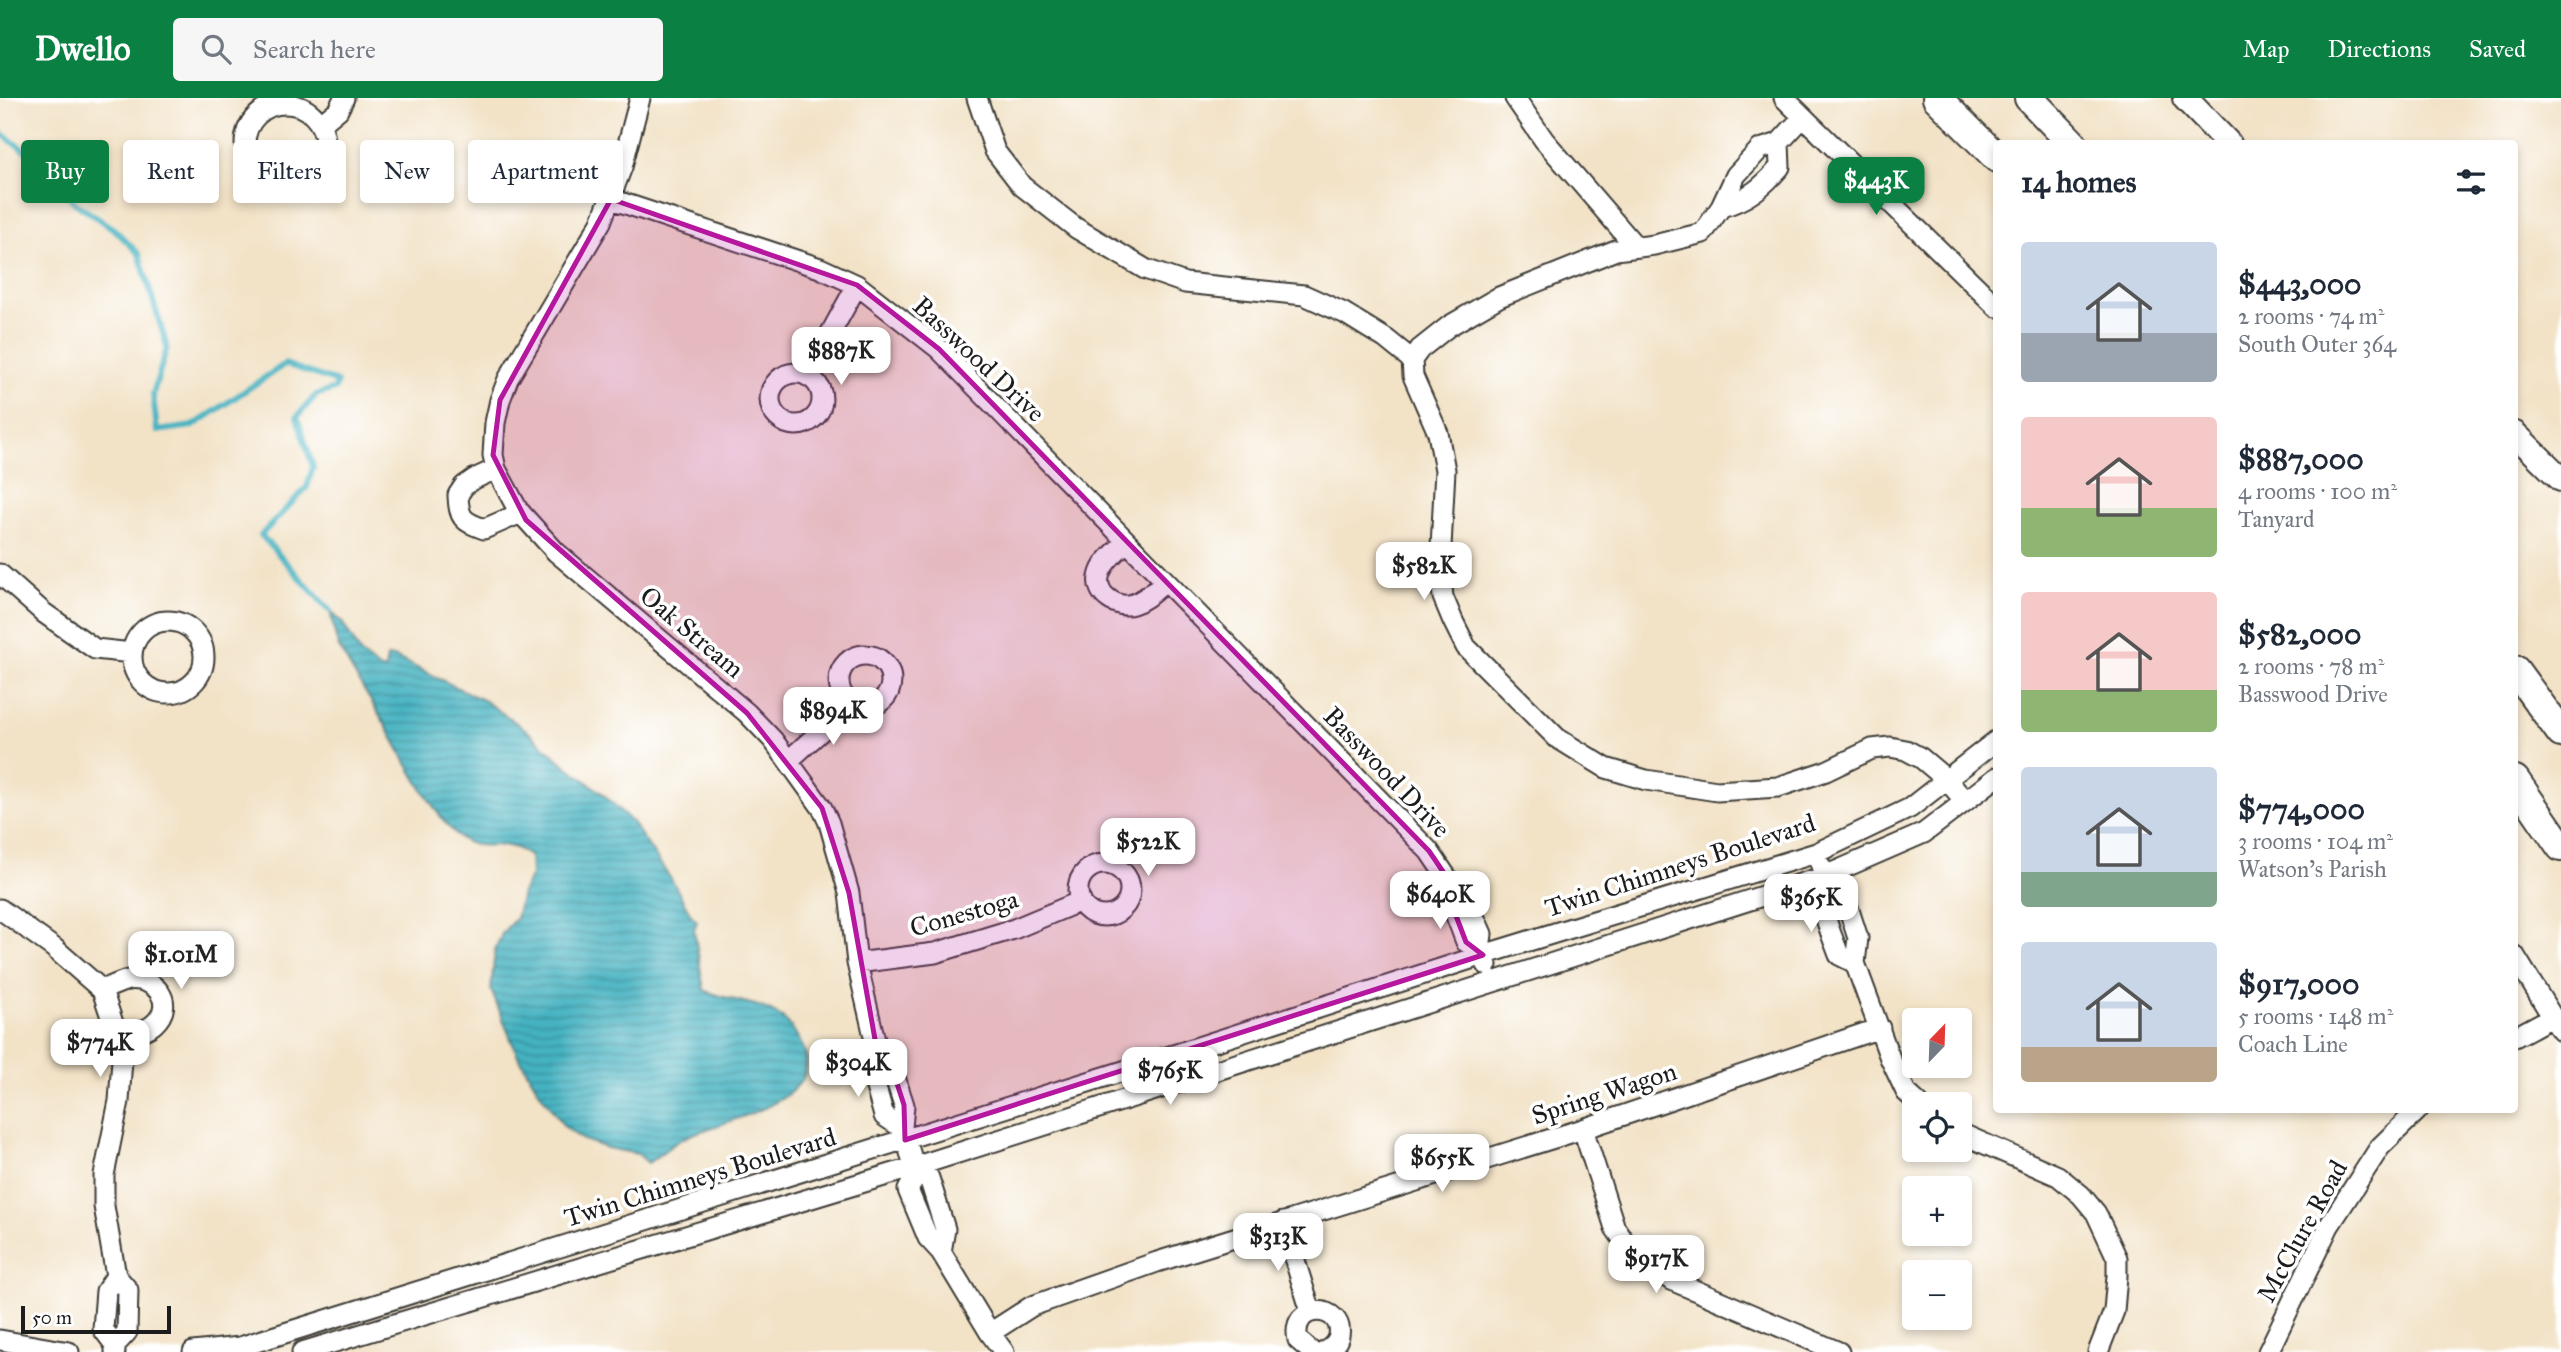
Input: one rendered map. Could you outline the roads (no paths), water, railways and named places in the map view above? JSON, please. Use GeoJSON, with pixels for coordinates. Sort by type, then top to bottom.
{"type":"FeatureCollection","features":[{"type":"Feature","properties":{"kind":"highway"},"geometry":{"type":"LineString","coordinates":[[1937,98],[1993,154]]}},
{"type":"Feature","properties":{"kind":"highway"},"geometry":{"type":"LineString","coordinates":[[2029,98],[2069,140]]}},
{"type":"Feature","properties":{"kind":"highway"},"geometry":{"type":"LineString","coordinates":[[2518,674],[2561,733]]}},
{"type":"Feature","properties":{"kind":"highway"},"geometry":{"type":"LineString","coordinates":[[2518,784],[2561,847]]}},
{"type":"Feature","properties":{"kind":"main road"},"geometry":{"type":"LineString","coordinates":[[2185,98],[2224,140]]}},
{"type":"Feature","properties":{"kind":"main road"},"geometry":{"type":"LineString","coordinates":[[2518,437],[2561,479]]}},
{"type":"Feature","properties":{"kind":"street"},"geometry":{"type":"LineString","coordinates":[[320,125],[338,110],[344,98]]}},
{"type":"Feature","properties":{"kind":"street","name":"Oak Stream"},"geometry":{"type":"LineString","coordinates":[[623,163],[640,98]]}},
{"type":"Feature","properties":{"kind":"street"},"geometry":{"type":"LineString","coordinates":[[977,98],[995,151],[1022,186],[1087,234],[1145,269],[1185,283],[1304,295],[1344,313],[1412,360]]}},
{"type":"Feature","properties":{"kind":"street"},"geometry":{"type":"LineString","coordinates":[[1516,98],[1544,140],[1636,247]]}},
{"type":"Feature","properties":{"kind":"street"},"geometry":{"type":"LineString","coordinates":[[1784,98],[1993,303]]}},
{"type":"Feature","properties":{"kind":"street"},"geometry":{"type":"LineString","coordinates":[[275,105],[301,107],[312,114],[320,125],[325,150],[321,162],[303,181],[276,184],[264,179],[254,170],[247,158],[244,145],[246,131],[263,110],[275,105]]}},
{"type":"Feature","properties":{"kind":"street"},"geometry":{"type":"LineString","coordinates":[[1803,117],[1779,142],[1760,149],[1736,175],[1721,206],[1703,233],[1654,246],[1616,250],[1499,297],[1448,326],[1420,349],[1412,360],[1413,376],[1438,433],[1445,470],[1440,567],[1443,597],[1466,648],[1557,738],[1606,768],[1646,780],[1717,791],[1778,787],[1826,771],[1872,749],[1890,747],[1906,750],[1921,758],[1946,779],[1965,801]]}},
{"type":"Feature","properties":{"kind":"street"},"geometry":{"type":"LineString","coordinates":[[1721,206],[1741,201],[1773,175],[1780,167],[1779,142]]}},
{"type":"Feature","properties":{"kind":"street","name":"Oak Stream"},"geometry":{"type":"LineString","coordinates":[[609,203],[601,222],[508,379],[495,423],[493,455],[496,469],[521,513],[556,552],[747,713],[773,740],[822,808],[829,823],[849,893],[857,963],[876,1045],[870,1066],[884,1116],[904,1134],[915,1171]]}},
{"type":"Feature","properties":{"kind":"street","name":"Basswood Drive"},"geometry":{"type":"LineString","coordinates":[[623,203],[820,268],[858,285],[939,349],[1429,851],[1450,882],[1461,887],[1482,934],[1482,952],[1492,981]]}},
{"type":"Feature","properties":{"kind":"street"},"geometry":{"type":"LineString","coordinates":[[807,376],[858,285]]}},
{"type":"Feature","properties":{"kind":"street"},"geometry":{"type":"LineString","coordinates":[[496,469],[464,486],[458,495],[461,517],[467,523],[484,529],[521,513]]}},
{"type":"Feature","properties":{"kind":"street"},"geometry":{"type":"LineString","coordinates":[[1126,542],[1107,560],[1099,576],[1099,584],[1109,600],[1124,606],[1133,604],[1147,597],[1165,582]]}},
{"type":"Feature","properties":{"kind":"street"},"geometry":{"type":"LineString","coordinates":[[0,574],[44,613],[95,649],[132,653]]}},
{"type":"Feature","properties":{"kind":"street"},"geometry":{"type":"LineString","coordinates":[[788,761],[852,703]]}},
{"type":"Feature","properties":{"kind":"street","name":"Twin Chimneys Boulevard"},"geometry":{"type":"LineString","coordinates":[[193,1352],[240,1347],[1482,952],[1816,853],[1910,808],[1993,743]]}},
{"type":"Feature","properties":{"kind":"street","name":"Twin Chimneys Boulevard"},"geometry":{"type":"LineString","coordinates":[[302,1352],[915,1171],[1492,981],[1827,880],[1924,833],[1993,780]]}},
{"type":"Feature","properties":{"kind":"street"},"geometry":{"type":"LineString","coordinates":[[1816,853],[1827,880],[1823,895],[1824,911],[1839,955],[1855,963],[1906,1092]]}},
{"type":"Feature","properties":{"kind":"street","name":"Conestoga"},"geometry":{"type":"LineString","coordinates":[[857,963],[936,953],[1014,929],[1081,901]]}},
{"type":"Feature","properties":{"kind":"street"},"geometry":{"type":"LineString","coordinates":[[0,909],[54,947],[102,990],[118,1038],[122,1060],[119,1101],[104,1175],[104,1206],[116,1276],[128,1290],[127,1332],[115,1349]]}},
{"type":"Feature","properties":{"kind":"street"},"geometry":{"type":"LineString","coordinates":[[2518,961],[2556,1024],[2518,1036]]}},
{"type":"Feature","properties":{"kind":"street"},"geometry":{"type":"LineString","coordinates":[[102,990],[128,980],[144,981],[159,989],[164,1003],[161,1015],[153,1026],[118,1038]]}},
{"type":"Feature","properties":{"kind":"street","name":"Spring Wagon"},"geometry":{"type":"LineString","coordinates":[[990,1334],[1032,1306],[1283,1222],[1583,1129],[1880,1028]]}},
{"type":"Feature","properties":{"kind":"street","name":"McClure Road"},"geometry":{"type":"LineString","coordinates":[[2268,1352],[2329,1226],[2379,1147],[2415,1113]]}},
{"type":"Feature","properties":{"kind":"street"},"geometry":{"type":"LineString","coordinates":[[1583,1129],[1615,1228],[1631,1251],[1645,1264],[1671,1280],[1839,1352]]}},
{"type":"Feature","properties":{"kind":"street"},"geometry":{"type":"LineString","coordinates":[[1972,1138],[2058,1175],[2081,1195],[2096,1213],[2117,1258],[2114,1311],[2098,1352]]}},
{"type":"Feature","properties":{"kind":"street"},"geometry":{"type":"LineString","coordinates":[[915,1171],[929,1178],[946,1230],[941,1252],[990,1334],[1004,1352]]}},
{"type":"Feature","properties":{"kind":"street"},"geometry":{"type":"LineString","coordinates":[[1283,1222],[1311,1312]]}},
{"type":"Feature","properties":{"kind":"street"},"geometry":{"type":"LineString","coordinates":[[1312,1352],[1302,1346],[1297,1334],[1300,1320],[1311,1312],[1318,1311],[1331,1315],[1339,1327],[1337,1341],[1324,1352]]}},
{"type":"Feature","properties":{"kind":"street"},"geometry":{"type":"LineString","coordinates":[[0,1340],[69,1352]]}},
{"type":"Feature","properties":{"kind":"water"},"geometry":{"type":"Polygon","coordinates":[[[330,611],[342,622],[361,654],[380,669],[385,669],[387,657],[395,657],[485,701],[525,729],[602,793],[632,822],[697,921],[694,930],[704,990],[775,1013],[787,1022],[798,1038],[807,1064],[801,1081],[788,1094],[769,1106],[683,1139],[648,1163],[638,1154],[581,1139],[564,1126],[517,1054],[491,990],[495,949],[503,932],[516,918],[522,892],[531,876],[530,857],[512,847],[468,843],[440,816],[344,657],[336,639],[330,611]]]}},
{"type":"Feature","properties":{"kind":"waterway"},"geometry":{"type":"LineString","coordinates":[[0,133],[39,160],[75,203],[115,230],[139,254],[167,347],[153,394],[157,431],[193,426],[285,364],[337,382],[335,389],[316,395],[297,417],[313,467],[307,487],[261,535],[330,611]]}}]}
